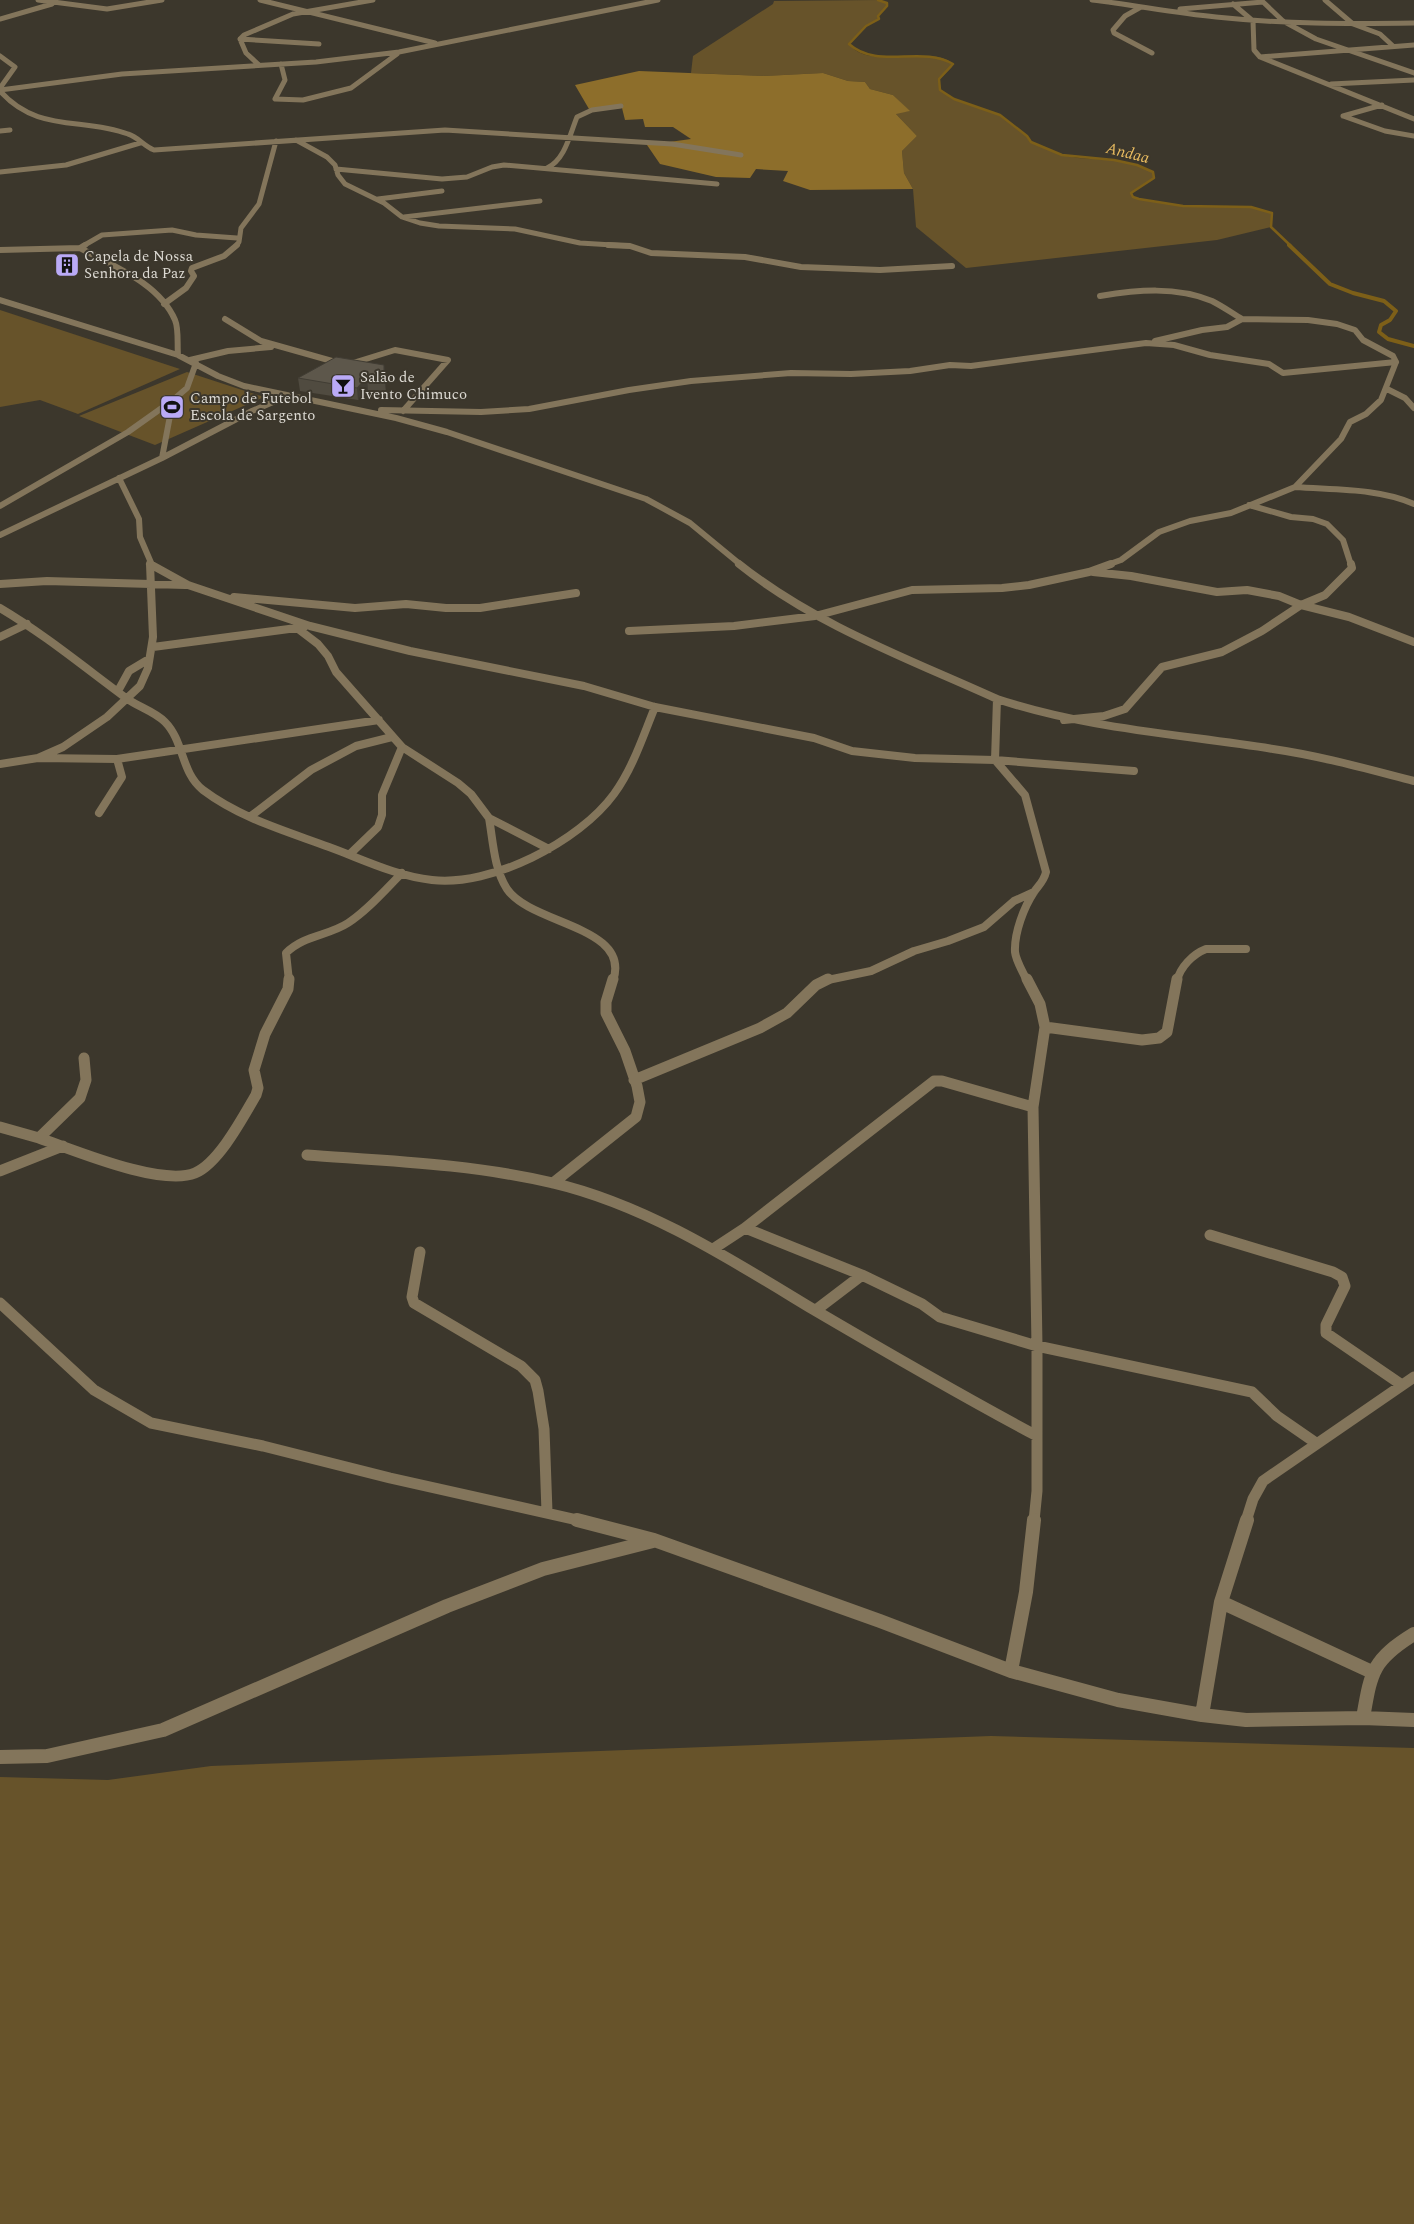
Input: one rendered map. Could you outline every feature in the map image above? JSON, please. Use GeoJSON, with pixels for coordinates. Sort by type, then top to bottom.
{"type":"FeatureCollection","features":[{"type":"Feature","properties":{"kind":"street"},"geometry":{"type":"LineString","coordinates":[[38,0],[107,9],[162,0]]}},
{"type":"Feature","properties":{"kind":"street"},"geometry":{"type":"LineString","coordinates":[[260,0],[438,44]]}},
{"type":"Feature","properties":{"kind":"street"},"geometry":{"type":"LineString","coordinates":[[240,39],[251,31],[290,15],[373,0]]}},
{"type":"Feature","properties":{"kind":"street"},"geometry":{"type":"LineString","coordinates":[[0,90],[122,74],[281,64],[400,52],[503,33],[658,0]]}},
{"type":"Feature","properties":{"kind":"street"},"geometry":{"type":"LineString","coordinates":[[1092,0],[1120,1],[1164,11],[1253,20],[1353,24],[1414,23]]}},
{"type":"Feature","properties":{"kind":"street"},"geometry":{"type":"LineString","coordinates":[[1325,0],[1353,24],[1376,32],[1393,46]]}},
{"type":"Feature","properties":{"kind":"street"},"geometry":{"type":"LineString","coordinates":[[1164,11],[1262,1],[1285,22],[1346,50],[1414,73]]}},
{"type":"Feature","properties":{"kind":"street"},"geometry":{"type":"LineString","coordinates":[[0,19],[55,3]]}},
{"type":"Feature","properties":{"kind":"street"},"geometry":{"type":"LineString","coordinates":[[1233,4],[1253,20],[1254,50],[1260,57],[1414,119]]}},
{"type":"Feature","properties":{"kind":"street"},"geometry":{"type":"LineString","coordinates":[[1141,7],[1128,12],[1113,30],[1114,33],[1152,53]]}},
{"type":"Feature","properties":{"kind":"street"},"geometry":{"type":"LineString","coordinates":[[240,39],[319,44]]}},
{"type":"Feature","properties":{"kind":"street"},"geometry":{"type":"LineString","coordinates":[[240,39],[247,55],[259,65]]}},
{"type":"Feature","properties":{"kind":"street"},"geometry":{"type":"LineString","coordinates":[[1260,57],[1414,45]]}},
{"type":"Feature","properties":{"kind":"street"},"geometry":{"type":"LineString","coordinates":[[281,64],[285,80],[275,99],[281,102],[292,102],[353,87],[400,52]]}},
{"type":"Feature","properties":{"kind":"street"},"geometry":{"type":"LineString","coordinates":[[0,56],[15,67],[0,90]]}},
{"type":"Feature","properties":{"kind":"street"},"geometry":{"type":"LineString","coordinates":[[1327,84],[1414,80]]}},
{"type":"Feature","properties":{"kind":"street"},"geometry":{"type":"LineString","coordinates":[[0,90],[12,104],[25,113],[36,117],[126,133],[134,136],[148,148],[165,150],[295,139],[446,130],[705,148],[741,155]]}},
{"type":"Feature","properties":{"kind":"street"},"geometry":{"type":"LineString","coordinates":[[1382,105],[1343,116],[1385,131],[1414,136]]}},
{"type":"Feature","properties":{"kind":"street"},"geometry":{"type":"LineString","coordinates":[[547,168],[557,164],[577,118],[584,113],[601,108],[621,106]]}},
{"type":"Feature","properties":{"kind":"street"},"geometry":{"type":"LineString","coordinates":[[0,131],[10,130]]}},
{"type":"Feature","properties":{"kind":"street"},"geometry":{"type":"LineString","coordinates":[[295,139],[327,157],[345,184],[378,200],[402,217],[439,226],[516,229],[580,243],[630,246],[651,253],[737,256],[801,267],[880,270],[952,266]]}},
{"type":"Feature","properties":{"kind":"street"},"geometry":{"type":"LineString","coordinates":[[164,304],[192,282],[194,276],[191,271],[192,268],[224,257],[234,250],[239,242],[237,238],[244,221],[258,205],[264,192],[264,182],[270,176],[276,141]]}},
{"type":"Feature","properties":{"kind":"street"},"geometry":{"type":"LineString","coordinates":[[0,172],[66,165],[140,143]]}},
{"type":"Feature","properties":{"kind":"street"},"geometry":{"type":"LineString","coordinates":[[336,170],[446,179],[467,177],[498,166],[547,168],[560,171],[718,184]]}},
{"type":"Feature","properties":{"kind":"street"},"geometry":{"type":"LineString","coordinates":[[378,200],[442,191]]}},
{"type":"Feature","properties":{"kind":"street"},"geometry":{"type":"LineString","coordinates":[[402,217],[540,201]]}},
{"type":"Feature","properties":{"kind":"street"},"geometry":{"type":"LineString","coordinates":[[80,248],[102,235],[167,230],[237,238]]}},
{"type":"Feature","properties":{"kind":"street"},"geometry":{"type":"LineString","coordinates":[[0,250],[80,248],[137,280],[158,295],[176,321],[178,355]]}},
{"type":"Feature","properties":{"kind":"street"},"geometry":{"type":"LineString","coordinates":[[1100,296],[1148,290],[1187,293],[1209,300],[1242,319]]}},
{"type":"Feature","properties":{"kind":"street"},"geometry":{"type":"LineString","coordinates":[[0,300],[178,355],[218,376],[244,386],[447,432],[646,499],[690,523],[778,593],[815,616],[997,699],[1064,720],[1199,741],[1254,746],[1305,754],[1414,780]]}},
{"type":"Feature","properties":{"kind":"street"},"geometry":{"type":"LineString","coordinates":[[225,319],[261,341],[345,363],[362,361],[395,350],[448,360],[403,411]]}},
{"type":"Feature","properties":{"kind":"street"},"geometry":{"type":"LineString","coordinates":[[356,410],[480,412],[529,409],[577,402],[629,390],[699,380],[783,373],[851,374],[910,371],[950,365],[971,366],[1066,352],[1146,343],[1202,330],[1228,327],[1237,320],[1242,319],[1308,320],[1337,324],[1355,330],[1363,340],[1393,356],[1396,362],[1387,389],[1375,408],[1350,422],[1341,439],[1295,487],[1231,513],[1190,521],[1159,532],[1121,560],[1089,572],[1029,585],[1002,588],[912,590],[815,616],[734,626],[629,631]]}},
{"type":"Feature","properties":{"kind":"street"},"geometry":{"type":"LineString","coordinates":[[1146,343],[1174,345],[1210,355],[1269,364],[1283,374],[1396,362]]}},
{"type":"Feature","properties":{"kind":"street"},"geometry":{"type":"LineString","coordinates":[[193,362],[228,351],[275,346]]}},
{"type":"Feature","properties":{"kind":"street"},"geometry":{"type":"LineString","coordinates":[[0,506],[128,432],[173,400],[187,388],[193,362]]}},
{"type":"Feature","properties":{"kind":"street"},"geometry":{"type":"LineString","coordinates":[[1387,389],[1405,398],[1414,408]]}},
{"type":"Feature","properties":{"kind":"street"},"geometry":{"type":"LineString","coordinates":[[0,535],[162,458],[252,411],[287,396]]}},
{"type":"Feature","properties":{"kind":"street"},"geometry":{"type":"LineString","coordinates":[[162,458],[173,400]]}},
{"type":"Feature","properties":{"kind":"street"},"geometry":{"type":"LineString","coordinates":[[38,758],[56,750],[85,732],[140,686],[147,673],[153,647],[154,630],[148,583],[150,564],[140,537],[138,519],[119,478]]}},
{"type":"Feature","properties":{"kind":"street"},"geometry":{"type":"LineString","coordinates":[[1295,487],[1379,494],[1401,498],[1414,504]]}},
{"type":"Feature","properties":{"kind":"street"},"geometry":{"type":"LineString","coordinates":[[1064,720],[1104,716],[1125,709],[1162,667],[1222,652],[1262,631],[1301,605],[1325,595],[1352,568],[1343,540],[1323,522],[1291,517],[1249,505]]}},
{"type":"Feature","properties":{"kind":"street"},"geometry":{"type":"LineString","coordinates":[[150,564],[188,585],[310,626],[410,651],[584,686],[655,707],[814,738],[852,751],[915,758],[995,760],[1134,770]]}},
{"type":"Feature","properties":{"kind":"street"},"geometry":{"type":"LineString","coordinates":[[1089,572],[1131,576],[1217,592],[1247,590],[1279,596],[1301,605],[1349,617],[1414,642]]}},
{"type":"Feature","properties":{"kind":"street"},"geometry":{"type":"LineString","coordinates":[[0,584],[46,581],[188,585]]}},
{"type":"Feature","properties":{"kind":"street"},"geometry":{"type":"LineString","coordinates":[[212,594],[355,608],[406,604],[446,608],[480,608],[576,594]]}},
{"type":"Feature","properties":{"kind":"street"},"geometry":{"type":"LineString","coordinates":[[0,608],[28,624],[126,699],[152,712],[169,727],[181,751],[191,778],[213,797],[251,816],[350,854],[402,873],[432,880],[457,880],[500,872],[549,849],[601,811],[618,789],[655,707]]}},
{"type":"Feature","properties":{"kind":"street"},"geometry":{"type":"LineString","coordinates":[[0,637],[28,624]]}},
{"type":"Feature","properties":{"kind":"street"},"geometry":{"type":"LineString","coordinates":[[153,647],[310,626]]}},
{"type":"Feature","properties":{"kind":"street"},"geometry":{"type":"LineString","coordinates":[[297,628],[318,644],[328,656],[336,672],[402,748],[458,782],[471,794],[489,818],[500,872],[507,890],[519,901],[601,940],[612,949],[617,958],[616,969],[607,997],[606,1014],[623,1048],[640,1103],[636,1116],[553,1182]]}},
{"type":"Feature","properties":{"kind":"street"},"geometry":{"type":"LineString","coordinates":[[118,691],[122,677],[129,670],[149,658]]}},
{"type":"Feature","properties":{"kind":"street"},"geometry":{"type":"LineString","coordinates":[[997,699],[995,760],[1025,795],[1046,872],[1044,880],[1034,892],[1017,935],[1014,952],[1040,1004],[1045,1027],[1033,1107],[1037,1346],[1037,1491],[1026,1592],[1011,1671]]}},
{"type":"Feature","properties":{"kind":"street"},"geometry":{"type":"LineString","coordinates":[[0,764],[38,758],[117,759],[181,751],[379,720]]}},
{"type":"Feature","properties":{"kind":"street"},"geometry":{"type":"LineString","coordinates":[[251,816],[311,770],[356,746],[392,737]]}},
{"type":"Feature","properties":{"kind":"street"},"geometry":{"type":"LineString","coordinates":[[350,854],[378,827],[382,815],[382,795],[402,748]]}},
{"type":"Feature","properties":{"kind":"street"},"geometry":{"type":"LineString","coordinates":[[99,813],[122,777],[117,759]]}},
{"type":"Feature","properties":{"kind":"street"},"geometry":{"type":"LineString","coordinates":[[489,818],[549,849]]}},
{"type":"Feature","properties":{"kind":"street"},"geometry":{"type":"LineString","coordinates":[[0,1127],[134,1170],[184,1177],[203,1168],[232,1134],[256,1095],[258,1088],[254,1070],[265,1034],[288,989],[289,977],[286,953],[291,947],[301,941],[348,923],[402,873]]}},
{"type":"Feature","properties":{"kind":"street"},"geometry":{"type":"LineString","coordinates":[[634,1080],[768,1024],[787,1013],[824,980],[871,971],[914,951],[948,941],[984,927],[1014,901],[1034,892]]}},
{"type":"Feature","properties":{"kind":"street"},"geometry":{"type":"LineString","coordinates":[[1045,1027],[1142,1040],[1157,1040],[1168,1032],[1179,970],[1201,950],[1246,949]]}},
{"type":"Feature","properties":{"kind":"street"},"geometry":{"type":"LineString","coordinates":[[39,1138],[80,1098],[86,1080],[84,1058]]}},
{"type":"Feature","properties":{"kind":"street"},"geometry":{"type":"LineString","coordinates":[[714,1249],[745,1228],[934,1081],[942,1081],[1033,1107]]}},
{"type":"Feature","properties":{"kind":"street"},"geometry":{"type":"LineString","coordinates":[[0,1171],[63,1146]]}},
{"type":"Feature","properties":{"kind":"street"},"geometry":{"type":"LineString","coordinates":[[307,1155],[444,1166],[553,1182],[605,1199],[714,1249],[943,1386],[1037,1436]]}},
{"type":"Feature","properties":{"kind":"street"},"geometry":{"type":"LineString","coordinates":[[745,1228],[862,1275],[922,1304],[940,1316],[1037,1346],[1252,1392],[1277,1416],[1316,1442]]}},
{"type":"Feature","properties":{"kind":"street"},"geometry":{"type":"LineString","coordinates":[[1210,1235],[1333,1272],[1343,1277],[1345,1286],[1326,1325],[1326,1333],[1402,1385]]}},
{"type":"Feature","properties":{"kind":"street"},"geometry":{"type":"LineString","coordinates":[[420,1252],[412,1297],[414,1303],[521,1366],[535,1380],[544,1429],[547,1512]]}},
{"type":"Feature","properties":{"kind":"street"},"geometry":{"type":"LineString","coordinates":[[816,1310],[862,1275]]}},
{"type":"Feature","properties":{"kind":"street"},"geometry":{"type":"LineString","coordinates":[[0,1303],[94,1390],[151,1423],[263,1446],[390,1478],[547,1512],[654,1540],[880,1621],[1011,1671],[1118,1700],[1246,1720],[1363,1718],[1414,1720]]}},
{"type":"Feature","properties":{"kind":"street"},"geometry":{"type":"LineString","coordinates":[[1202,1714],[1221,1602],[1253,1499],[1264,1481],[1316,1442],[1414,1377]]}},
{"type":"Feature","properties":{"kind":"street"},"geometry":{"type":"LineString","coordinates":[[0,1757],[48,1756],[163,1730],[455,1603],[543,1569],[654,1540]]}},
{"type":"Feature","properties":{"kind":"street"},"geometry":{"type":"LineString","coordinates":[[1221,1602],[1372,1672]]}},
{"type":"Feature","properties":{"kind":"street"},"geometry":{"type":"LineString","coordinates":[[1363,1718],[1372,1672],[1378,1660],[1394,1645],[1414,1634]]}},
{"type":"Feature","properties":{"kind":"shaded area"},"geometry":{"type":"Polygon","coordinates":[[[878,0],[887,3],[887,6],[878,16],[879,19],[866,26],[850,44],[858,52],[870,56],[931,56],[944,59],[953,64],[939,80],[940,90],[954,99],[998,114],[1027,136],[1031,142],[1062,155],[1114,160],[1137,165],[1153,172],[1154,178],[1131,193],[1133,197],[1173,204],[1243,207],[1265,210],[1272,213],[1271,227],[1217,240],[966,268],[916,227],[913,189],[904,173],[902,151],[917,136],[895,113],[909,111],[893,95],[870,89],[865,82],[848,81],[823,73],[764,76],[691,73],[693,56],[773,4],[774,1],[878,0]]]}},
{"type":"Feature","properties":{"kind":"shaded area"},"geometry":{"type":"Polygon","coordinates":[[[639,71],[764,76],[823,73],[848,81],[865,82],[870,89],[893,95],[910,111],[896,114],[917,136],[902,151],[904,173],[913,189],[810,190],[783,181],[788,171],[756,169],[750,178],[716,177],[660,164],[647,145],[691,139],[673,127],[645,127],[643,119],[625,120],[622,108],[589,109],[575,85],[639,71]]]}},
{"type":"Feature","properties":{"kind":"shaded area"},"geometry":{"type":"Polygon","coordinates":[[[0,310],[180,369],[78,414],[40,400],[0,407],[0,310]]]}},
{"type":"Feature","properties":{"kind":"shaded area","name":"Campo de Futebol Escola de Sargento"},"geometry":{"type":"Polygon","coordinates":[[[187,372],[264,397],[155,445],[79,416],[187,372]]]}},
{"type":"Feature","properties":{"kind":"shaded area"},"geometry":{"type":"Polygon","coordinates":[[[991,1736],[1414,1748],[1414,2224],[0,2224],[0,1777],[108,1780],[211,1766],[991,1736]]]}},
{"type":"Feature","properties":{"kind":"building"},"geometry":{"type":"Polygon","coordinates":[[[336,357],[384,365],[384,378],[367,377],[357,388],[298,378],[336,357]]]}},
{"type":"Feature","properties":{"kind":"waterway","name":"Andaa"},"geometry":{"type":"LineString","coordinates":[[878,0],[887,3],[887,6],[878,16],[879,19],[866,26],[849,44],[860,52],[886,57],[927,57],[941,59],[953,64],[939,79],[940,90],[954,99],[1000,115],[1027,136],[1031,142],[1062,155],[1114,160],[1137,165],[1153,172],[1154,178],[1131,193],[1133,197],[1183,206],[1251,207],[1272,213],[1271,227],[1291,246]]}},
{"type":"Feature","properties":{"kind":"waterway","name":"Andaa"},"geometry":{"type":"LineString","coordinates":[[1289,245],[1330,284],[1353,293],[1384,301],[1396,311],[1390,320],[1381,325],[1379,332],[1388,339],[1414,346]]}},
{"type":"Feature","properties":{"kind":"place","name":"Capela de Nossa Senhora da Paz"},"geometry":{"type":"Point","coordinates":[67,265]}},
{"type":"Feature","properties":{"kind":"place","name":"Salão de Ivento Chimuco"},"geometry":{"type":"Point","coordinates":[343,386]}},
{"type":"Feature","properties":{"kind":"place","name":"Campo de Futebol Escola de Sargento"},"geometry":{"type":"Point","coordinates":[172,407]}}]}
